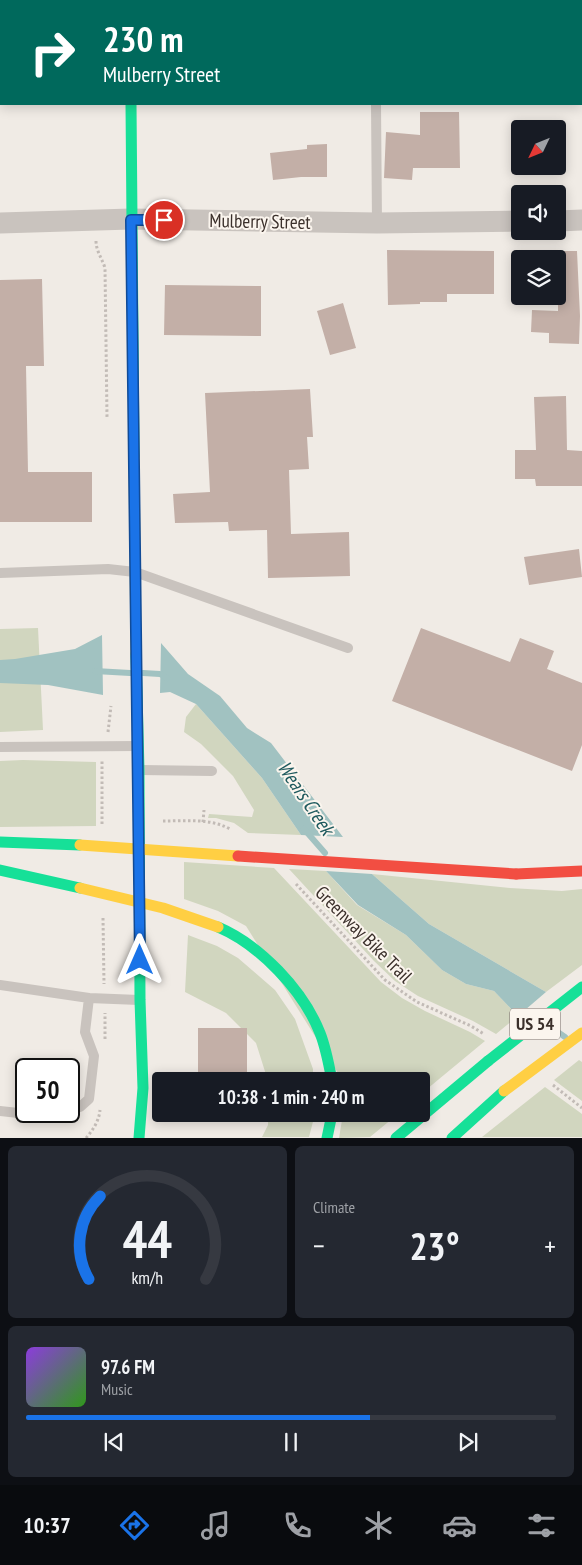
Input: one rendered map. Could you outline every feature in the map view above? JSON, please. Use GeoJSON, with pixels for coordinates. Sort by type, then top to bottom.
{"type":"FeatureCollection","features":[{"type":"Feature","properties":{"kind":"main road"},"geometry":{"type":"LineString","coordinates":[[130,105],[139,770],[140,1000],[143,1088],[149,1138]]}},
{"type":"Feature","properties":{"kind":"main road"},"geometry":{"type":"LineString","coordinates":[[0,842],[80,845],[516,874],[582,871]]}},
{"type":"Feature","properties":{"kind":"main road"},"geometry":{"type":"LineString","coordinates":[[0,870],[163,908],[218,927],[238,937],[280,974],[300,999],[316,1026],[326,1053],[330,1072]]}},
{"type":"Feature","properties":{"kind":"main road","name":"US 54"},"geometry":{"type":"LineString","coordinates":[[396,1138],[488,1061],[582,987]]}},
{"type":"Feature","properties":{"kind":"main road","name":"US 54"},"geometry":{"type":"LineString","coordinates":[[452,1138],[504,1091],[582,1032]]}},
{"type":"Feature","properties":{"kind":"main road"},"geometry":{"type":"LineString","coordinates":[[128,1121],[143,1088]]}},
{"type":"Feature","properties":{"kind":"main road"},"geometry":{"type":"LineString","coordinates":[[139,1138],[143,1088]]}},
{"type":"Feature","properties":{"kind":"main road"},"geometry":{"type":"LineString","coordinates":[[327,1138],[330,1122]]}},
{"type":"Feature","properties":{"kind":"street","name":"Mulberry Street"},"geometry":{"type":"LineString","coordinates":[[0,223],[131,220],[377,223],[511,221]]}},
{"type":"Feature","properties":{"kind":"street"},"geometry":{"type":"LineString","coordinates":[[566,220],[582,220]]}},
{"type":"Feature","properties":{"kind":"lane"},"geometry":{"type":"LineString","coordinates":[[376,105],[377,223]]}},
{"type":"Feature","properties":{"kind":"lane"},"geometry":{"type":"LineString","coordinates":[[0,573],[108,569],[135,572],[348,648]]}},
{"type":"Feature","properties":{"kind":"lane"},"geometry":{"type":"LineString","coordinates":[[0,747],[138,746]]}},
{"type":"Feature","properties":{"kind":"lane"},"geometry":{"type":"LineString","coordinates":[[139,770],[212,772]]}},
{"type":"Feature","properties":{"kind":"lane"},"geometry":{"type":"LineString","coordinates":[[0,985],[89,998],[140,1000]]}},
{"type":"Feature","properties":{"kind":"lane"},"geometry":{"type":"LineString","coordinates":[[80,1107],[89,1099],[94,1056],[85,1032],[89,998]]}},
{"type":"Feature","properties":{"kind":"lane"},"geometry":{"type":"LineString","coordinates":[[0,1111],[15,1113]]}},
{"type":"Feature","properties":{"kind":"path"},"geometry":{"type":"LineString","coordinates":[[95,221],[96,250],[105,268],[107,421]]}},
{"type":"Feature","properties":{"kind":"path"},"geometry":{"type":"LineString","coordinates":[[102,831],[101,766],[111,708]]}},
{"type":"Feature","properties":{"kind":"path"},"geometry":{"type":"LineString","coordinates":[[203,822],[204,810]]}},
{"type":"Feature","properties":{"kind":"path"},"geometry":{"type":"LineString","coordinates":[[177,821],[214,823],[233,831]]}},
{"type":"Feature","properties":{"kind":"path","name":"Greenway Bike Trail"},"geometry":{"type":"LineString","coordinates":[[292,880],[386,980],[417,1002],[471,1026],[487,1036]]}},
{"type":"Feature","properties":{"kind":"path"},"geometry":{"type":"LineString","coordinates":[[103,908],[105,1043]]}},
{"type":"Feature","properties":{"kind":"path"},"geometry":{"type":"LineString","coordinates":[[547,1080],[582,1108]]}},
{"type":"Feature","properties":{"kind":"path"},"geometry":{"type":"LineString","coordinates":[[86,1138],[100,1115],[101,1102]]}},
{"type":"Feature","properties":{"kind":"green space"},"geometry":{"type":"Polygon","coordinates":[[[38,628],[43,730],[0,732],[0,629],[38,628]]]}},
{"type":"Feature","properties":{"kind":"green space"},"geometry":{"type":"Polygon","coordinates":[[[196,704],[262,778],[301,835],[248,833],[234,823],[216,818],[208,818],[209,814],[252,817],[254,810],[233,776],[201,744],[184,732],[186,717],[196,704]]]}},
{"type":"Feature","properties":{"kind":"green space"},"geometry":{"type":"Polygon","coordinates":[[[0,761],[96,762],[96,826],[0,827],[0,761]]]}},
{"type":"Feature","properties":{"kind":"green space"},"geometry":{"type":"Polygon","coordinates":[[[184,862],[274,868],[381,982],[402,998],[485,1041],[430,1087],[430,1072],[337,1072],[246,926],[218,911],[184,899],[184,862]]]}},
{"type":"Feature","properties":{"kind":"green space"},"geometry":{"type":"Polygon","coordinates":[[[289,869],[326,871],[357,905],[406,935],[442,970],[466,984],[494,991],[518,1016],[496,1034],[473,1021],[418,996],[395,981],[374,961],[289,869]]]}},
{"type":"Feature","properties":{"kind":"green space"},"geometry":{"type":"Polygon","coordinates":[[[372,874],[510,888],[562,891],[582,889],[582,965],[546,992],[429,924],[372,874]]]}},
{"type":"Feature","properties":{"kind":"green space"},"geometry":{"type":"Polygon","coordinates":[[[188,935],[217,946],[238,958],[275,990],[295,1019],[313,1072],[265,1072],[256,1043],[226,1013],[185,992],[188,935]]]}},
{"type":"Feature","properties":{"kind":"green space"},"geometry":{"type":"Polygon","coordinates":[[[579,1060],[582,1062],[582,1101],[554,1080],[579,1060]]]}},
{"type":"Feature","properties":{"kind":"green space"},"geometry":{"type":"Polygon","coordinates":[[[545,1087],[582,1114],[582,1137],[482,1137],[545,1087]]]}},
{"type":"Feature","properties":{"kind":"green space"},"geometry":{"type":"Polygon","coordinates":[[[268,1122],[313,1122],[309,1137],[262,1137],[268,1122]]]}},
{"type":"Feature","properties":{"kind":"green space"},"geometry":{"type":"Polygon","coordinates":[[[342,1122],[388,1122],[370,1137],[339,1138],[342,1122]]]}},
{"type":"Feature","properties":{"kind":"water"},"geometry":{"type":"Polygon","coordinates":[[[102,635],[103,695],[48,685],[0,683],[0,660],[75,649],[102,635]]]}},
{"type":"Feature","properties":{"kind":"water"},"geometry":{"type":"Polygon","coordinates":[[[161,643],[188,674],[220,696],[247,728],[271,743],[343,837],[301,835],[262,778],[196,704],[170,692],[160,693],[161,643]]]}},
{"type":"Feature","properties":{"kind":"water"},"geometry":{"type":"Polygon","coordinates":[[[326,871],[372,874],[429,924],[546,992],[518,1016],[494,991],[466,984],[442,970],[406,935],[358,905],[326,871]]]}},
{"type":"Feature","properties":{"kind":"building"},"geometry":{"type":"Polygon","coordinates":[[[420,112],[459,112],[460,168],[413,168],[412,180],[384,178],[386,132],[420,135],[420,112]]]}},
{"type":"Feature","properties":{"kind":"building"},"geometry":{"type":"Polygon","coordinates":[[[327,144],[327,177],[273,180],[270,153],[307,149],[307,145],[327,144]]]}},
{"type":"Feature","properties":{"kind":"building"},"geometry":{"type":"Polygon","coordinates":[[[387,250],[494,251],[494,294],[447,294],[447,302],[388,305],[387,250]]]}},
{"type":"Feature","properties":{"kind":"building"},"geometry":{"type":"Polygon","coordinates":[[[566,251],[577,251],[580,316],[579,344],[549,343],[549,333],[531,332],[532,310],[558,311],[558,305],[566,305],[566,251]]]}},
{"type":"Feature","properties":{"kind":"building"},"geometry":{"type":"Polygon","coordinates":[[[42,279],[44,366],[26,366],[28,472],[92,472],[92,522],[0,522],[0,280],[42,279]]]}},
{"type":"Feature","properties":{"kind":"building"},"geometry":{"type":"Polygon","coordinates":[[[165,285],[261,286],[261,336],[164,335],[165,285]]]}},
{"type":"Feature","properties":{"kind":"building"},"geometry":{"type":"Polygon","coordinates":[[[343,303],[356,348],[330,355],[317,311],[343,303]]]}},
{"type":"Feature","properties":{"kind":"building"},"geometry":{"type":"Polygon","coordinates":[[[310,389],[313,437],[307,437],[309,469],[289,470],[291,534],[349,532],[350,576],[268,578],[267,530],[229,531],[228,522],[175,523],[173,494],[210,492],[205,393],[310,389]]]}},
{"type":"Feature","properties":{"kind":"building"},"geometry":{"type":"Polygon","coordinates":[[[566,396],[567,450],[582,451],[582,486],[536,486],[535,479],[515,479],[515,450],[536,450],[534,397],[566,396]]]}},
{"type":"Feature","properties":{"kind":"building"},"geometry":{"type":"Polygon","coordinates":[[[579,549],[582,577],[529,585],[524,557],[579,549]]]}},
{"type":"Feature","properties":{"kind":"building"},"geometry":{"type":"Polygon","coordinates":[[[421,628],[510,662],[520,638],[554,651],[547,669],[582,683],[582,745],[572,771],[392,701],[421,628]]]}},
{"type":"Feature","properties":{"kind":"building"},"geometry":{"type":"Polygon","coordinates":[[[198,1028],[247,1028],[247,1072],[198,1072],[198,1028]]]}},
{"type":"Feature","properties":{"kind":"waterway","name":"Wears Creek"},"geometry":{"type":"LineString","coordinates":[[95,671],[130,673]]}},
{"type":"Feature","properties":{"kind":"waterway","name":"Wears Creek"},"geometry":{"type":"LineString","coordinates":[[143,673],[160,674],[167,678]]}},
{"type":"Feature","properties":{"kind":"waterway","name":"Wears Creek"},"geometry":{"type":"LineString","coordinates":[[304,829],[325,853]]}},
{"type":"Feature","properties":{"kind":"waterway","name":"Wears Creek"},"geometry":{"type":"LineString","coordinates":[[546,1024],[565,1037]]}},
{"type":"Feature","properties":{"kind":"traffic: fast"},"geometry":{"type":"LineString","coordinates":[[131,105],[134,456]]}},
{"type":"Feature","properties":{"kind":"traffic: fast"},"geometry":{"type":"LineString","coordinates":[[136,654],[139,770],[140,1000],[143,1088],[139,1138]]}},
{"type":"Feature","properties":{"kind":"traffic: fast"},"geometry":{"type":"LineString","coordinates":[[0,842],[80,845]]}},
{"type":"Feature","properties":{"kind":"traffic: fast"},"geometry":{"type":"LineString","coordinates":[[0,870],[80,888]]}},
{"type":"Feature","properties":{"kind":"traffic: fast"},"geometry":{"type":"LineString","coordinates":[[218,927],[249,945],[264,957],[291,985],[303,1001],[320,1033],[330,1072]]}},
{"type":"Feature","properties":{"kind":"traffic: fast"},"geometry":{"type":"LineString","coordinates":[[488,1061],[582,987]]}},
{"type":"Feature","properties":{"kind":"traffic: fast"},"geometry":{"type":"LineString","coordinates":[[396,1138],[488,1061]]}},
{"type":"Feature","properties":{"kind":"traffic: fast"},"geometry":{"type":"LineString","coordinates":[[452,1138],[504,1091]]}},
{"type":"Feature","properties":{"kind":"traffic: fast"},"geometry":{"type":"LineString","coordinates":[[327,1138],[330,1122]]}},
{"type":"Feature","properties":{"kind":"traffic: slow"},"geometry":{"type":"LineString","coordinates":[[134,456],[136,654]]}},
{"type":"Feature","properties":{"kind":"traffic: slow"},"geometry":{"type":"LineString","coordinates":[[80,845],[238,856]]}},
{"type":"Feature","properties":{"kind":"traffic: slow"},"geometry":{"type":"LineString","coordinates":[[80,888],[163,908],[218,927]]}},
{"type":"Feature","properties":{"kind":"traffic: slow"},"geometry":{"type":"LineString","coordinates":[[504,1091],[582,1033]]}},
{"type":"Feature","properties":{"kind":"traffic: jam"},"geometry":{"type":"LineString","coordinates":[[238,856],[516,874]]}},
{"type":"Feature","properties":{"kind":"traffic: jam"},"geometry":{"type":"LineString","coordinates":[[516,874],[582,871]]}},
{"type":"Feature","properties":{"kind":"route"},"geometry":{"type":"LineString","coordinates":[[140,960],[131,220],[164,220]]}}]}
